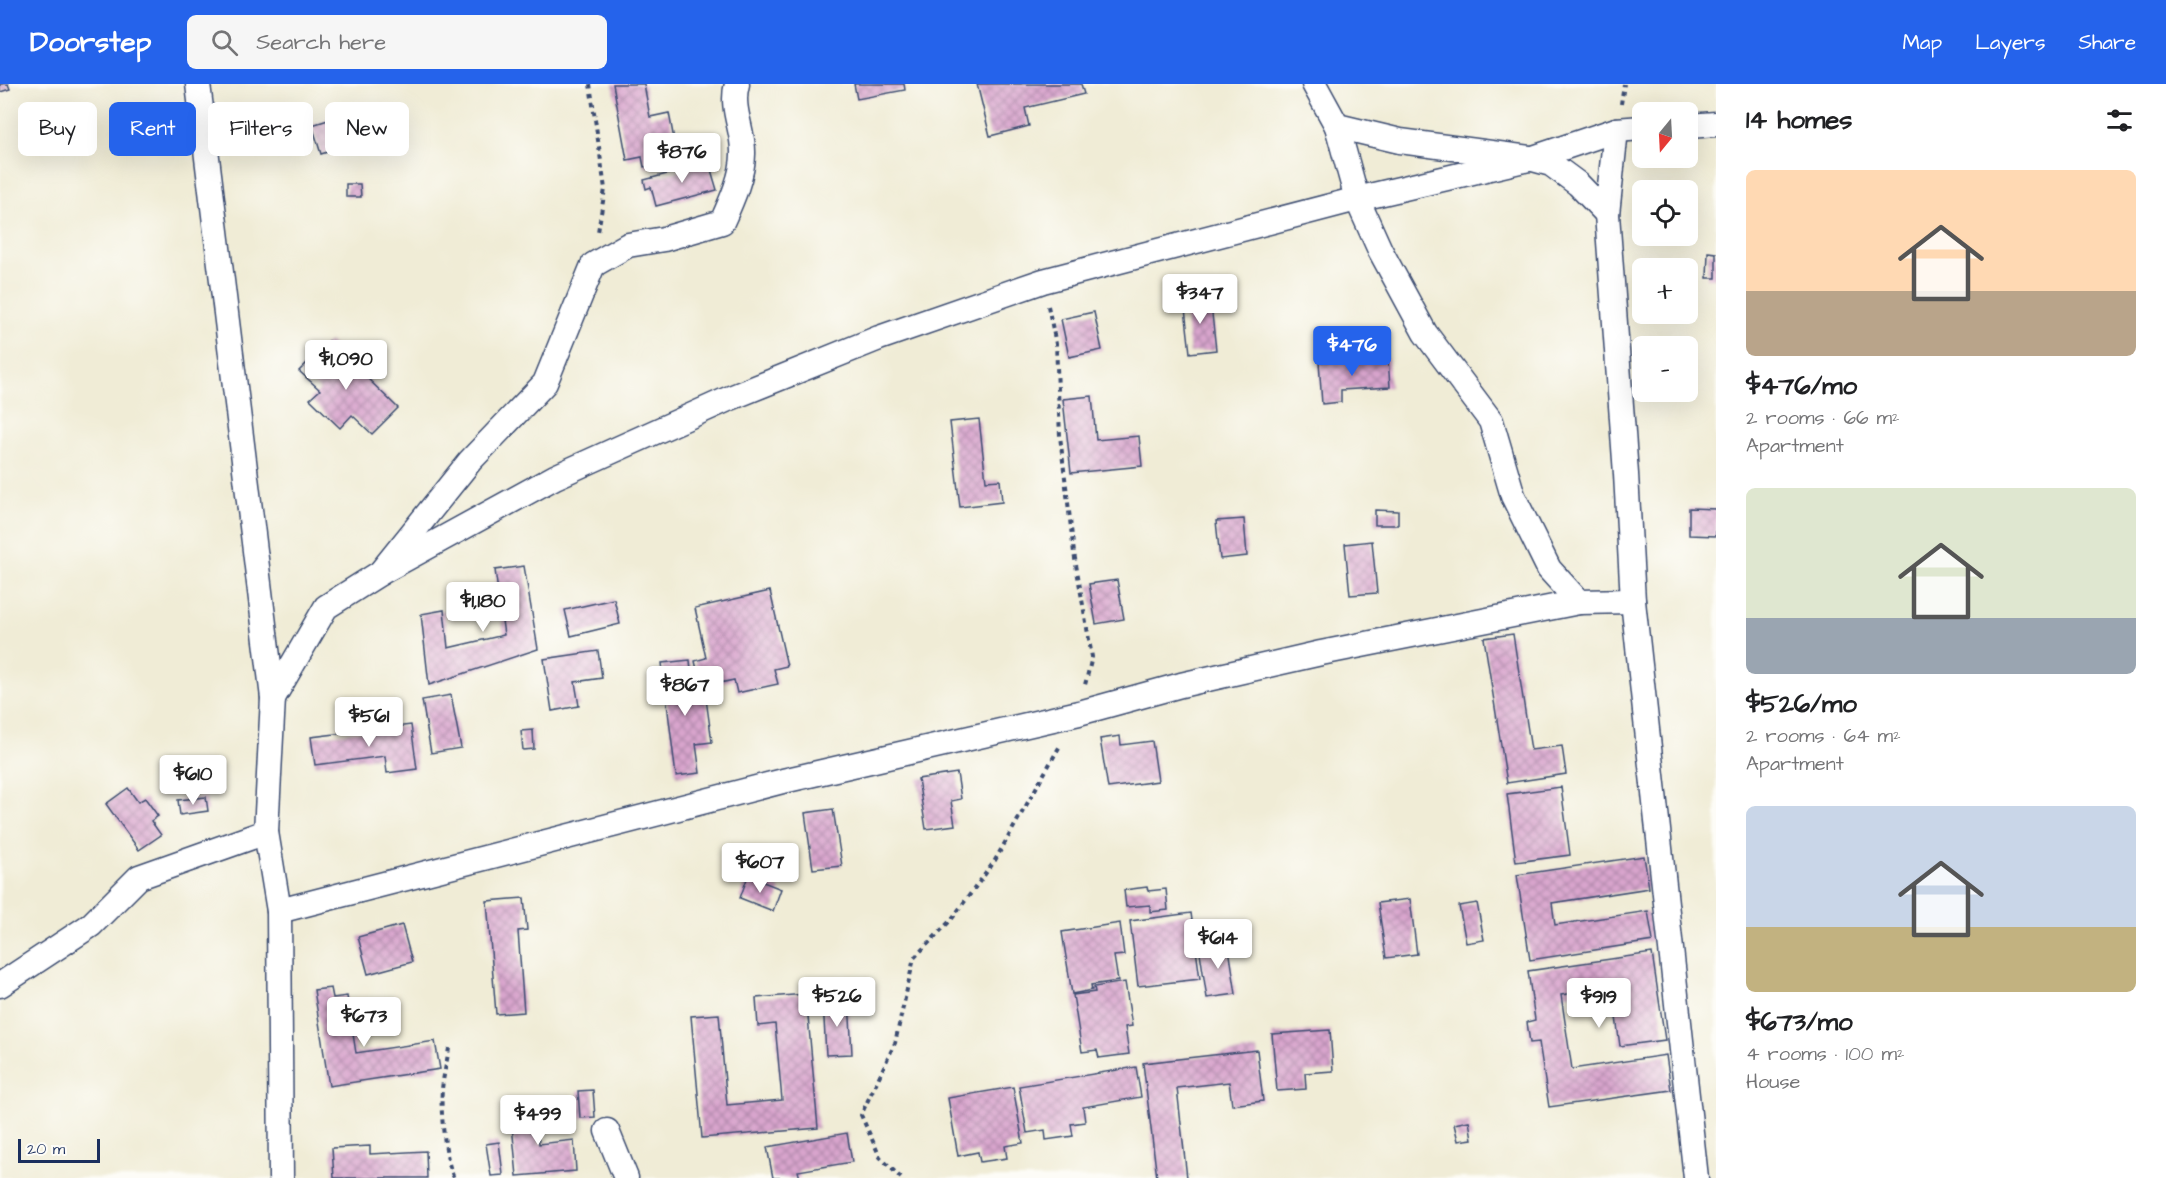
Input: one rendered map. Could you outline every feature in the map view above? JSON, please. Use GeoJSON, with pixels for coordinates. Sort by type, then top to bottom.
{"type":"FeatureCollection","features":[{"type":"Feature","properties":{"kind":"street"},"geometry":{"type":"LineString","coordinates":[[198,84],[273,698],[266,832],[279,911],[281,1178]]}},
{"type":"Feature","properties":{"kind":"street"},"geometry":{"type":"LineString","coordinates":[[380,573],[470,461],[545,383],[592,265],[628,245],[673,237],[722,222],[735,192],[744,155],[734,97],[737,84]]}},
{"type":"Feature","properties":{"kind":"street"},"geometry":{"type":"LineString","coordinates":[[1314,84],[1337,126],[1357,199],[1385,259],[1425,333],[1491,421],[1513,496],[1550,569],[1579,602]]}},
{"type":"Feature","properties":{"kind":"street"},"geometry":{"type":"LineString","coordinates":[[1698,125],[1716,124]]}},
{"type":"Feature","properties":{"kind":"street"},"geometry":{"type":"LineString","coordinates":[[1337,126],[1400,141],[1529,158],[1551,164],[1578,184],[1607,214]]}},
{"type":"Feature","properties":{"kind":"street"},"geometry":{"type":"LineString","coordinates":[[273,698],[326,607],[380,573],[555,477],[728,399],[879,338],[1043,281],[1357,199],[1529,158],[1617,130],[1632,129]]}},
{"type":"Feature","properties":{"kind":"street"},"geometry":{"type":"LineString","coordinates":[[1617,130],[1607,214],[1626,474],[1632,602],[1696,1178]]}},
{"type":"Feature","properties":{"kind":"street"},"geometry":{"type":"LineString","coordinates":[[279,911],[783,781],[1079,713],[1181,685],[1321,653],[1579,602],[1632,602]]}},
{"type":"Feature","properties":{"kind":"street"},"geometry":{"type":"LineString","coordinates":[[0,985],[91,925],[139,878],[266,832]]}},
{"type":"Feature","properties":{"kind":"street"},"geometry":{"type":"LineString","coordinates":[[607,1131],[626,1178]]}},
{"type":"Feature","properties":{"kind":"path"},"geometry":{"type":"LineString","coordinates":[[590,84],[605,189],[592,265]]}},
{"type":"Feature","properties":{"kind":"path"},"geometry":{"type":"LineString","coordinates":[[449,1048],[441,1092],[450,1170],[454,1178]]}},
{"type":"Feature","properties":{"kind":"building"},"geometry":{"type":"Polygon","coordinates":[[[0,84],[8,84],[10,89],[0,92],[0,84]]]}},
{"type":"Feature","properties":{"kind":"building"},"geometry":{"type":"Polygon","coordinates":[[[613,84],[644,84],[650,117],[669,113],[678,161],[644,167],[642,157],[627,160],[613,84]]]}},
{"type":"Feature","properties":{"kind":"building"},"geometry":{"type":"Polygon","coordinates":[[[854,84],[904,84],[905,90],[857,99],[854,84]]]}},
{"type":"Feature","properties":{"kind":"building"},"geometry":{"type":"Polygon","coordinates":[[[977,84],[1081,84],[1084,94],[1025,108],[1029,126],[990,136],[977,84]]]}},
{"type":"Feature","properties":{"kind":"building"},"geometry":{"type":"Polygon","coordinates":[[[325,121],[325,153],[321,154],[313,125],[325,121]]]}},
{"type":"Feature","properties":{"kind":"building"},"geometry":{"type":"Polygon","coordinates":[[[709,163],[717,190],[656,206],[651,187],[646,189],[644,180],[709,163]]]}},
{"type":"Feature","properties":{"kind":"building"},"geometry":{"type":"Polygon","coordinates":[[[346,184],[360,184],[361,197],[346,197],[346,184]]]}},
{"type":"Feature","properties":{"kind":"building"},"geometry":{"type":"Polygon","coordinates":[[[1708,252],[1716,253],[1716,278],[1707,278],[1708,252]]]}},
{"type":"Feature","properties":{"kind":"building"},"geometry":{"type":"Polygon","coordinates":[[[1210,296],[1216,350],[1190,353],[1184,300],[1210,296]]]}},
{"type":"Feature","properties":{"kind":"building"},"geometry":{"type":"Polygon","coordinates":[[[1094,312],[1102,350],[1069,357],[1061,319],[1094,312]]]}},
{"type":"Feature","properties":{"kind":"building"},"geometry":{"type":"Polygon","coordinates":[[[329,341],[398,408],[372,434],[352,415],[340,428],[310,399],[320,390],[299,371],[329,341]]]}},
{"type":"Feature","properties":{"kind":"building"},"geometry":{"type":"Polygon","coordinates":[[[1388,358],[1390,387],[1341,390],[1341,402],[1322,404],[1319,362],[1388,358]]]}},
{"type":"Feature","properties":{"kind":"building"},"geometry":{"type":"Polygon","coordinates":[[[1092,396],[1096,440],[1139,436],[1142,466],[1071,473],[1063,399],[1092,396]]]}},
{"type":"Feature","properties":{"kind":"building"},"geometry":{"type":"Polygon","coordinates":[[[979,419],[986,481],[1000,480],[1002,502],[960,507],[950,422],[979,419]]]}},
{"type":"Feature","properties":{"kind":"building"},"geometry":{"type":"Polygon","coordinates":[[[1689,508],[1716,509],[1716,536],[1689,535],[1689,508]]]}},
{"type":"Feature","properties":{"kind":"building"},"geometry":{"type":"Polygon","coordinates":[[[1375,510],[1398,511],[1398,525],[1375,525],[1375,510]]]}},
{"type":"Feature","properties":{"kind":"building"},"geometry":{"type":"Polygon","coordinates":[[[1244,519],[1247,556],[1220,559],[1216,521],[1244,519]]]}},
{"type":"Feature","properties":{"kind":"building"},"geometry":{"type":"Polygon","coordinates":[[[1372,541],[1377,593],[1350,595],[1345,544],[1372,541]]]}},
{"type":"Feature","properties":{"kind":"building"},"geometry":{"type":"Polygon","coordinates":[[[524,566],[538,649],[429,685],[421,614],[444,610],[448,648],[504,635],[495,570],[524,566]]]}},
{"type":"Feature","properties":{"kind":"building"},"geometry":{"type":"Polygon","coordinates":[[[1117,580],[1124,619],[1096,624],[1089,584],[1117,580]]]}},
{"type":"Feature","properties":{"kind":"building"},"geometry":{"type":"Polygon","coordinates":[[[770,591],[787,666],[774,669],[778,684],[737,693],[734,680],[701,687],[695,661],[706,658],[695,608],[770,591]]]}},
{"type":"Feature","properties":{"kind":"building"},"geometry":{"type":"Polygon","coordinates":[[[614,599],[620,624],[571,636],[565,610],[614,599]]]}},
{"type":"Feature","properties":{"kind":"building"},"geometry":{"type":"Polygon","coordinates":[[[1513,634],[1531,750],[1562,746],[1566,774],[1507,783],[1484,638],[1513,634]]]}},
{"type":"Feature","properties":{"kind":"building"},"geometry":{"type":"Polygon","coordinates":[[[598,651],[602,678],[575,682],[579,706],[552,711],[544,659],[598,651]]]}},
{"type":"Feature","properties":{"kind":"building"},"geometry":{"type":"Polygon","coordinates":[[[690,660],[694,700],[706,699],[712,742],[696,744],[700,773],[676,776],[662,663],[690,660]]]}},
{"type":"Feature","properties":{"kind":"building"},"geometry":{"type":"Polygon","coordinates":[[[451,695],[461,748],[431,753],[422,700],[451,695]]]}},
{"type":"Feature","properties":{"kind":"building"},"geometry":{"type":"Polygon","coordinates":[[[411,725],[417,769],[387,773],[385,756],[315,765],[311,737],[411,725]]]}},
{"type":"Feature","properties":{"kind":"building"},"geometry":{"type":"Polygon","coordinates":[[[533,730],[534,749],[523,750],[521,731],[533,730]]]}},
{"type":"Feature","properties":{"kind":"building"},"geometry":{"type":"Polygon","coordinates":[[[1120,736],[1121,745],[1152,741],[1158,781],[1108,788],[1100,739],[1120,736]]]}},
{"type":"Feature","properties":{"kind":"building"},"geometry":{"type":"Polygon","coordinates":[[[957,773],[961,799],[951,801],[955,825],[926,829],[918,779],[957,773]]]}},
{"type":"Feature","properties":{"kind":"building"},"geometry":{"type":"Polygon","coordinates":[[[1561,787],[1570,855],[1516,862],[1507,794],[1561,787]]]}},
{"type":"Feature","properties":{"kind":"building"},"geometry":{"type":"Polygon","coordinates":[[[128,788],[138,802],[145,798],[158,816],[151,821],[161,835],[139,850],[106,804],[128,788]]]}},
{"type":"Feature","properties":{"kind":"building"},"geometry":{"type":"Polygon","coordinates":[[[206,797],[208,811],[180,815],[178,800],[206,797]]]}},
{"type":"Feature","properties":{"kind":"building"},"geometry":{"type":"Polygon","coordinates":[[[833,809],[842,866],[813,869],[805,813],[833,809]]]}},
{"type":"Feature","properties":{"kind":"building"},"geometry":{"type":"Polygon","coordinates":[[[1644,856],[1649,888],[1552,903],[1555,925],[1648,911],[1653,941],[1530,960],[1517,875],[1644,856]]]}},
{"type":"Feature","properties":{"kind":"building"},"geometry":{"type":"Polygon","coordinates":[[[748,876],[781,889],[773,911],[740,898],[748,876]]]}},
{"type":"Feature","properties":{"kind":"building"},"geometry":{"type":"Polygon","coordinates":[[[1147,887],[1148,891],[1166,889],[1168,910],[1150,912],[1150,905],[1126,907],[1124,890],[1147,887]]]}},
{"type":"Feature","properties":{"kind":"building"},"geometry":{"type":"Polygon","coordinates":[[[524,898],[527,930],[518,931],[524,1012],[496,1014],[487,901],[524,898]]]}},
{"type":"Feature","properties":{"kind":"building"},"geometry":{"type":"Polygon","coordinates":[[[1410,899],[1417,954],[1386,958],[1378,903],[1410,899]]]}},
{"type":"Feature","properties":{"kind":"building"},"geometry":{"type":"Polygon","coordinates":[[[1477,903],[1484,940],[1466,943],[1459,906],[1477,903]]]}},
{"type":"Feature","properties":{"kind":"building"},"geometry":{"type":"Polygon","coordinates":[[[1191,913],[1200,979],[1138,986],[1130,921],[1191,913]]]}},
{"type":"Feature","properties":{"kind":"building"},"geometry":{"type":"Polygon","coordinates":[[[1120,923],[1124,955],[1114,956],[1118,981],[1091,985],[1092,990],[1072,994],[1062,932],[1120,923]]]}},
{"type":"Feature","properties":{"kind":"building"},"geometry":{"type":"Polygon","coordinates":[[[402,925],[412,962],[368,974],[358,937],[402,925]]]}},
{"type":"Feature","properties":{"kind":"building"},"geometry":{"type":"Polygon","coordinates":[[[1228,942],[1236,994],[1207,998],[1199,946],[1228,942]]]}},
{"type":"Feature","properties":{"kind":"building"},"geometry":{"type":"Polygon","coordinates":[[[1652,953],[1665,1040],[1620,1046],[1612,988],[1561,995],[1572,1069],[1666,1055],[1671,1090],[1549,1107],[1539,1042],[1530,1043],[1527,1022],[1535,1020],[1528,971],[1652,953]]]}},
{"type":"Feature","properties":{"kind":"building"},"geometry":{"type":"Polygon","coordinates":[[[1125,982],[1132,1026],[1125,1027],[1129,1054],[1099,1058],[1097,1050],[1082,1052],[1073,995],[1095,992],[1094,987],[1125,982]]]}},
{"type":"Feature","properties":{"kind":"building"},"geometry":{"type":"Polygon","coordinates":[[[331,988],[333,998],[347,996],[356,1053],[435,1041],[440,1069],[329,1086],[314,990],[331,988]]]}},
{"type":"Feature","properties":{"kind":"building"},"geometry":{"type":"Polygon","coordinates":[[[806,994],[818,1128],[702,1138],[691,1016],[719,1014],[727,1105],[782,1100],[775,1024],[758,1026],[756,998],[806,994]]]}},
{"type":"Feature","properties":{"kind":"building"},"geometry":{"type":"Polygon","coordinates":[[[849,1000],[852,1054],[826,1055],[823,1001],[849,1000]]]}},
{"type":"Feature","properties":{"kind":"building"},"geometry":{"type":"Polygon","coordinates":[[[1330,1030],[1333,1071],[1305,1073],[1306,1089],[1277,1091],[1272,1034],[1330,1030]]]}},
{"type":"Feature","properties":{"kind":"building"},"geometry":{"type":"Polygon","coordinates":[[[1257,1050],[1263,1101],[1232,1105],[1229,1082],[1177,1088],[1187,1178],[1157,1178],[1143,1063],[1257,1050]]]}},
{"type":"Feature","properties":{"kind":"building"},"geometry":{"type":"Polygon","coordinates":[[[1136,1067],[1141,1097],[1083,1107],[1085,1122],[1071,1124],[1073,1136],[1046,1140],[1045,1130],[1027,1133],[1019,1086],[1136,1067]]]}},
{"type":"Feature","properties":{"kind":"building"},"geometry":{"type":"Polygon","coordinates":[[[1013,1087],[1023,1143],[1005,1146],[1007,1158],[980,1162],[978,1152],[958,1156],[948,1098],[1013,1087]]]}},
{"type":"Feature","properties":{"kind":"building"},"geometry":{"type":"Polygon","coordinates":[[[593,1090],[595,1117],[580,1118],[578,1091],[593,1090]]]}},
{"type":"Feature","properties":{"kind":"building"},"geometry":{"type":"Polygon","coordinates":[[[535,1103],[539,1144],[574,1140],[576,1171],[517,1176],[510,1105],[535,1103]]]}},
{"type":"Feature","properties":{"kind":"building"},"geometry":{"type":"Polygon","coordinates":[[[1469,1121],[1472,1139],[1458,1141],[1454,1124],[1469,1121]]]}},
{"type":"Feature","properties":{"kind":"building"},"geometry":{"type":"Polygon","coordinates":[[[847,1133],[852,1162],[798,1171],[800,1178],[773,1178],[767,1147],[847,1133]]]}},
{"type":"Feature","properties":{"kind":"building"},"geometry":{"type":"Polygon","coordinates":[[[499,1142],[503,1175],[491,1176],[486,1144],[499,1142]]]}},
{"type":"Feature","properties":{"kind":"building"},"geometry":{"type":"Polygon","coordinates":[[[370,1146],[370,1154],[426,1151],[427,1178],[334,1178],[332,1148],[370,1146]]]}}]}
